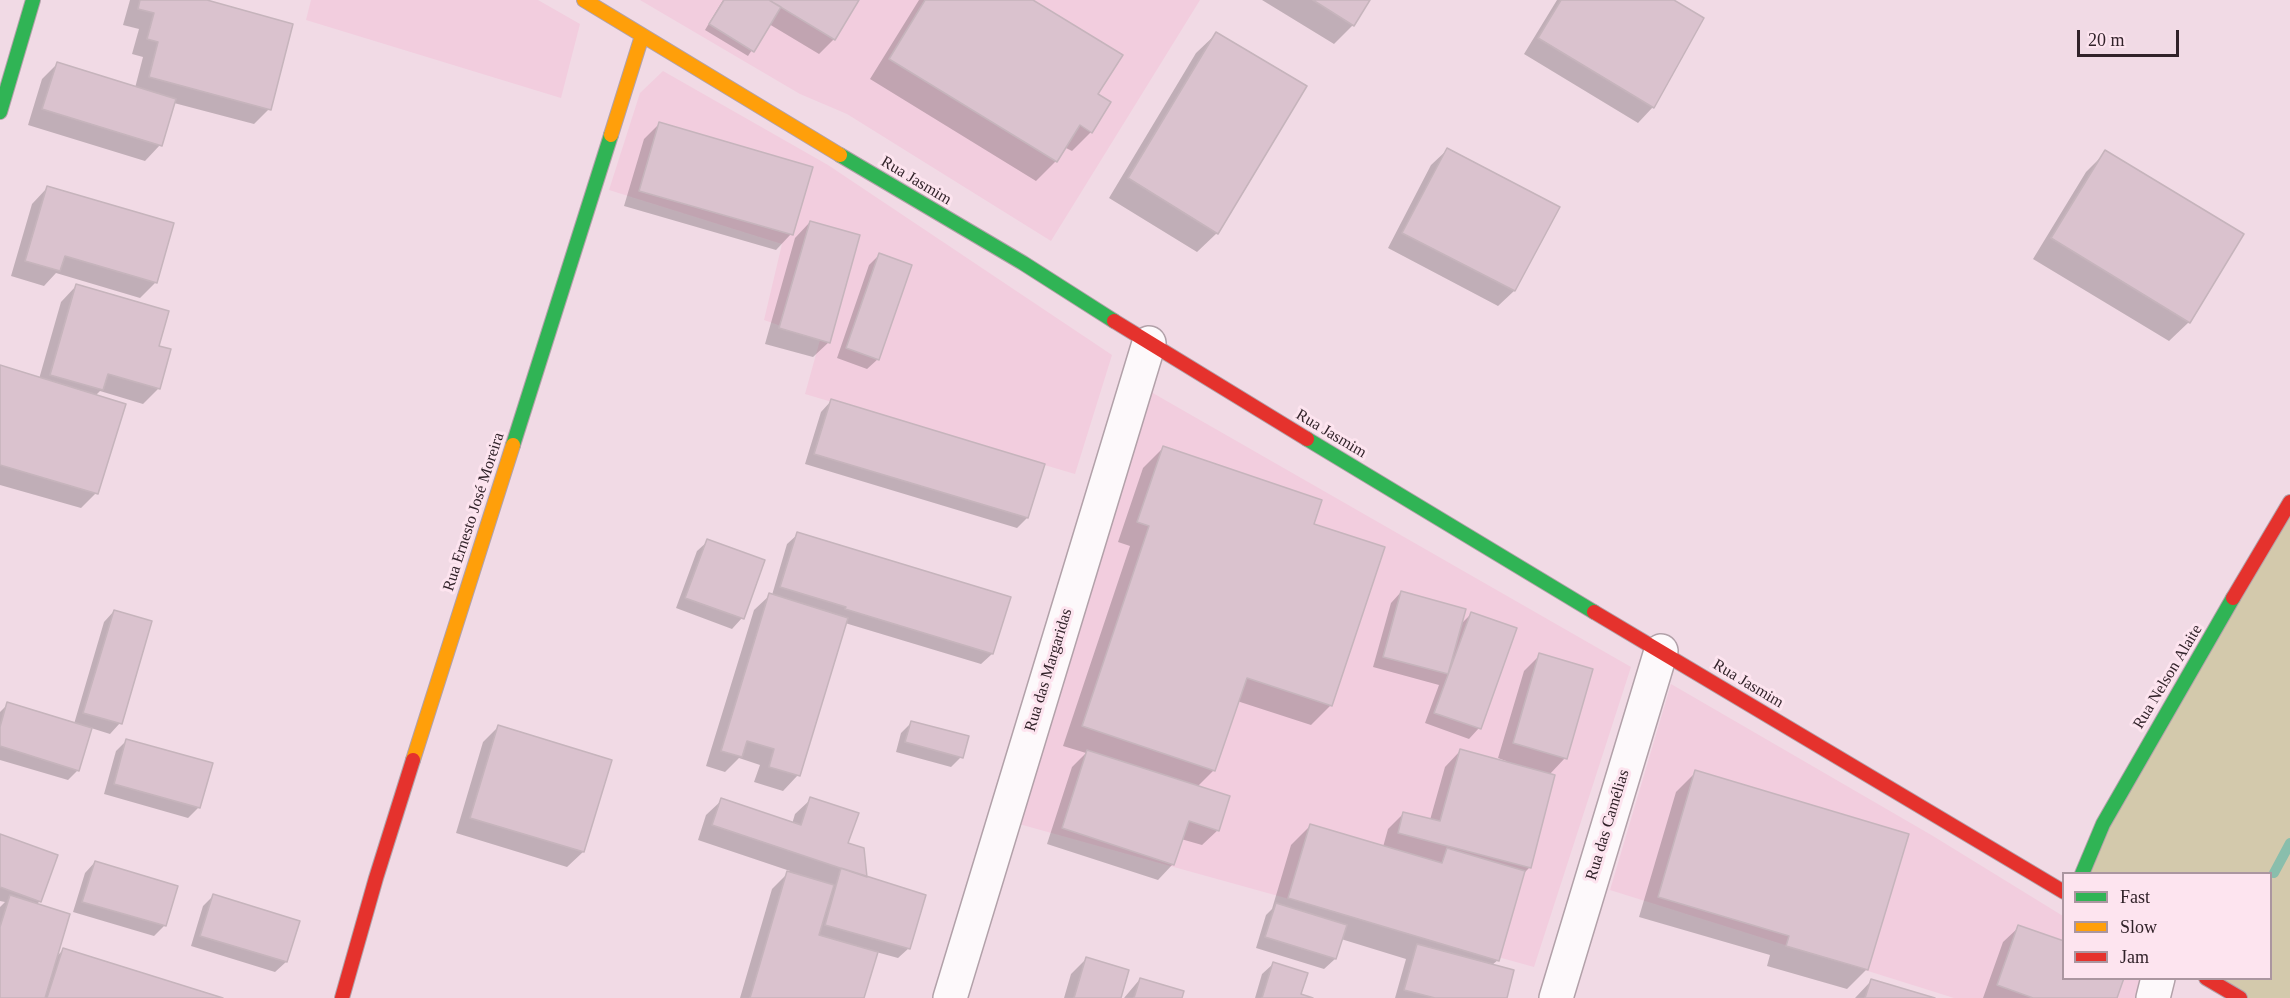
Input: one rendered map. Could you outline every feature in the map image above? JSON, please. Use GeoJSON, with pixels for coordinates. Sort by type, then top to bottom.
{"type":"FeatureCollection","features":[{"type":"Feature","properties":{"kind":"main road"},"geometry":{"type":"LineString","coordinates":[[0,112],[33,0]]}},
{"type":"Feature","properties":{"kind":"main road","name":"Rua Jasmim"},"geometry":{"type":"LineString","coordinates":[[584,0],[1023,263],[1149,343],[1585,607],[2062,891]]}},
{"type":"Feature","properties":{"kind":"main road","name":"Rua Ernesto José Moreira"},"geometry":{"type":"LineString","coordinates":[[342,998],[376,878],[642,36]]}},
{"type":"Feature","properties":{"kind":"main road","name":"Rua Nelson Alaite"},"geometry":{"type":"LineString","coordinates":[[2082,872],[2103,824],[2143,752],[2290,502]]}},
{"type":"Feature","properties":{"kind":"main road"},"geometry":{"type":"LineString","coordinates":[[2209,980],[2240,998]]}},
{"type":"Feature","properties":{"kind":"street","name":"Rua das Margaridas"},"geometry":{"type":"LineString","coordinates":[[950,998],[1149,343]]}},
{"type":"Feature","properties":{"kind":"street","name":"Rua das Camélias"},"geometry":{"type":"LineString","coordinates":[[1556,998],[1661,651]]}},
{"type":"Feature","properties":{"kind":"street"},"geometry":{"type":"LineString","coordinates":[[2153,998],[2158,980]]}},
{"type":"Feature","properties":{"kind":"shaded area"},"geometry":{"type":"Polygon","coordinates":[[[311,0],[538,0],[580,24],[561,98],[306,20],[311,0]]]}},
{"type":"Feature","properties":{"kind":"shaded area"},"geometry":{"type":"Polygon","coordinates":[[[640,0],[1200,0],[1051,241],[847,114],[800,94],[640,0]]]}},
{"type":"Feature","properties":{"kind":"shaded area"},"geometry":{"type":"Polygon","coordinates":[[[663,71],[828,165],[1112,355],[1075,474],[805,394],[820,340],[764,320],[782,244],[609,190],[640,93],[663,71]]]}},
{"type":"Feature","properties":{"kind":"shaded area"},"geometry":{"type":"Polygon","coordinates":[[[1151,392],[1631,667],[1534,967],[1019,824],[1151,392]]]}},
{"type":"Feature","properties":{"kind":"shaded area"},"geometry":{"type":"Polygon","coordinates":[[[2290,502],[2290,998],[2240,998],[2208,980],[2272,980],[2272,872],[2083,872],[2290,502]]]}},
{"type":"Feature","properties":{"kind":"shaded area"},"geometry":{"type":"Polygon","coordinates":[[[1671,684],[1933,836],[2062,915],[2062,980],[2146,980],[2140,998],[1954,998],[1610,890],[1671,684]]]}},
{"type":"Feature","properties":{"kind":"building"},"geometry":{"type":"Polygon","coordinates":[[[140,0],[207,0],[293,24],[271,110],[149,77],[158,42],[147,39],[154,13],[138,9],[140,0]]]}},
{"type":"Feature","properties":{"kind":"building"},"geometry":{"type":"Polygon","coordinates":[[[724,0],[769,0],[781,7],[754,52],[709,24],[724,0]]]}},
{"type":"Feature","properties":{"kind":"building"},"geometry":{"type":"Polygon","coordinates":[[[769,0],[859,0],[835,40],[769,0]]]}},
{"type":"Feature","properties":{"kind":"building"},"geometry":{"type":"Polygon","coordinates":[[[925,0],[1033,0],[1123,55],[1098,94],[1111,102],[1092,133],[1080,125],[1057,162],[889,59],[925,0]]]}},
{"type":"Feature","properties":{"kind":"building"},"geometry":{"type":"Polygon","coordinates":[[[1313,0],[1370,0],[1354,26],[1313,0]]]}},
{"type":"Feature","properties":{"kind":"building"},"geometry":{"type":"Polygon","coordinates":[[[1561,0],[1674,0],[1704,18],[1654,108],[1538,38],[1561,0]]]}},
{"type":"Feature","properties":{"kind":"building"},"geometry":{"type":"Polygon","coordinates":[[[1216,32],[1307,86],[1218,234],[1128,178],[1216,32]]]}},
{"type":"Feature","properties":{"kind":"building"},"geometry":{"type":"Polygon","coordinates":[[[57,62],[176,99],[162,146],[42,109],[57,62]]]}},
{"type":"Feature","properties":{"kind":"building"},"geometry":{"type":"Polygon","coordinates":[[[659,122],[813,167],[793,235],[639,191],[659,122]]]}},
{"type":"Feature","properties":{"kind":"building"},"geometry":{"type":"Polygon","coordinates":[[[1447,148],[1560,207],[1515,291],[1402,233],[1447,148]]]}},
{"type":"Feature","properties":{"kind":"building"},"geometry":{"type":"Polygon","coordinates":[[[2105,150],[2244,234],[2190,323],[2051,238],[2105,150]]]}},
{"type":"Feature","properties":{"kind":"building"},"geometry":{"type":"Polygon","coordinates":[[[47,186],[174,223],[157,283],[65,256],[60,271],[25,261],[47,186]]]}},
{"type":"Feature","properties":{"kind":"building"},"geometry":{"type":"Polygon","coordinates":[[[810,221],[860,235],[830,343],[779,328],[810,221]]]}},
{"type":"Feature","properties":{"kind":"building"},"geometry":{"type":"Polygon","coordinates":[[[879,253],[912,265],[879,360],[846,348],[879,253]]]}},
{"type":"Feature","properties":{"kind":"building"},"geometry":{"type":"Polygon","coordinates":[[[76,284],[169,311],[159,346],[171,349],[160,389],[108,374],[103,390],[50,375],[76,284]]]}},
{"type":"Feature","properties":{"kind":"building"},"geometry":{"type":"Polygon","coordinates":[[[0,365],[126,404],[98,494],[0,465],[0,365]]]}},
{"type":"Feature","properties":{"kind":"building"},"geometry":{"type":"Polygon","coordinates":[[[831,399],[1045,464],[1028,518],[814,454],[831,399]]]}},
{"type":"Feature","properties":{"kind":"building"},"geometry":{"type":"Polygon","coordinates":[[[1163,446],[1322,500],[1314,524],[1385,547],[1332,706],[1247,678],[1215,771],[1082,726],[1149,526],[1137,522],[1163,446]]]}},
{"type":"Feature","properties":{"kind":"building"},"geometry":{"type":"Polygon","coordinates":[[[797,532],[1011,597],[993,654],[780,587],[797,532]]]}},
{"type":"Feature","properties":{"kind":"building"},"geometry":{"type":"Polygon","coordinates":[[[707,539],[765,560],[744,619],[685,598],[707,539]]]}},
{"type":"Feature","properties":{"kind":"building"},"geometry":{"type":"Polygon","coordinates":[[[1401,591],[1466,609],[1448,674],[1383,657],[1401,591]]]}},
{"type":"Feature","properties":{"kind":"building"},"geometry":{"type":"Polygon","coordinates":[[[769,593],[848,618],[800,776],[769,767],[774,749],[747,741],[742,757],[721,751],[769,593]]]}},
{"type":"Feature","properties":{"kind":"building"},"geometry":{"type":"Polygon","coordinates":[[[114,610],[152,621],[122,724],[83,713],[114,610]]]}},
{"type":"Feature","properties":{"kind":"building"},"geometry":{"type":"Polygon","coordinates":[[[1471,612],[1517,628],[1481,729],[1434,713],[1471,612]]]}},
{"type":"Feature","properties":{"kind":"building"},"geometry":{"type":"Polygon","coordinates":[[[1539,653],[1593,669],[1567,759],[1513,743],[1539,653]]]}},
{"type":"Feature","properties":{"kind":"building"},"geometry":{"type":"Polygon","coordinates":[[[7,702],[92,728],[79,771],[0,746],[0,727],[7,702]]]}},
{"type":"Feature","properties":{"kind":"building"},"geometry":{"type":"Polygon","coordinates":[[[911,721],[969,736],[963,758],[905,742],[911,721]]]}},
{"type":"Feature","properties":{"kind":"building"},"geometry":{"type":"Polygon","coordinates":[[[498,725],[612,760],[584,852],[470,818],[498,725]]]}},
{"type":"Feature","properties":{"kind":"building"},"geometry":{"type":"Polygon","coordinates":[[[126,739],[213,763],[200,808],[114,784],[126,739]]]}},
{"type":"Feature","properties":{"kind":"building"},"geometry":{"type":"Polygon","coordinates":[[[1460,749],[1555,775],[1531,868],[1398,833],[1403,812],[1440,821],[1460,749]]]}},
{"type":"Feature","properties":{"kind":"building"},"geometry":{"type":"Polygon","coordinates":[[[1087,750],[1230,796],[1219,831],[1189,821],[1174,865],[1062,828],[1087,750]]]}},
{"type":"Feature","properties":{"kind":"building"},"geometry":{"type":"Polygon","coordinates":[[[1695,770],[1909,834],[1868,970],[1786,946],[1789,936],[1658,897],[1695,770]]]}},
{"type":"Feature","properties":{"kind":"building"},"geometry":{"type":"Polygon","coordinates":[[[810,797],[859,813],[848,843],[864,848],[867,877],[712,825],[721,798],[801,825],[810,797]]]}},
{"type":"Feature","properties":{"kind":"building"},"geometry":{"type":"Polygon","coordinates":[[[1310,824],[1442,863],[1447,848],[1525,871],[1499,961],[1288,898],[1310,824]]]}},
{"type":"Feature","properties":{"kind":"building"},"geometry":{"type":"Polygon","coordinates":[[[0,834],[58,855],[41,902],[0,887],[0,834]]]}},
{"type":"Feature","properties":{"kind":"building"},"geometry":{"type":"Polygon","coordinates":[[[95,861],[178,886],[166,926],[82,902],[95,861]]]}},
{"type":"Feature","properties":{"kind":"building"},"geometry":{"type":"Polygon","coordinates":[[[841,868],[926,895],[910,949],[825,925],[841,868]]]}},
{"type":"Feature","properties":{"kind":"building"},"geometry":{"type":"Polygon","coordinates":[[[787,871],[834,885],[819,935],[878,952],[864,998],[750,998],[787,871]]]}},
{"type":"Feature","properties":{"kind":"building"},"geometry":{"type":"Polygon","coordinates":[[[213,894],[300,921],[287,962],[200,936],[213,894]]]}},
{"type":"Feature","properties":{"kind":"building"},"geometry":{"type":"Polygon","coordinates":[[[10,895],[70,914],[45,998],[0,998],[0,927],[10,895]]]}},
{"type":"Feature","properties":{"kind":"building"},"geometry":{"type":"Polygon","coordinates":[[[1276,903],[1347,925],[1336,959],[1265,937],[1276,903]]]}},
{"type":"Feature","properties":{"kind":"building"},"geometry":{"type":"Polygon","coordinates":[[[2018,925],[2062,940],[2062,980],[2123,980],[2117,998],[2033,998],[1997,985],[2018,925]]]}},
{"type":"Feature","properties":{"kind":"building"},"geometry":{"type":"Polygon","coordinates":[[[1417,944],[1514,970],[1507,998],[1435,998],[1404,990],[1417,944]]]}},
{"type":"Feature","properties":{"kind":"building"},"geometry":{"type":"Polygon","coordinates":[[[63,948],[223,998],[47,998],[63,948]]]}},
{"type":"Feature","properties":{"kind":"building"},"geometry":{"type":"Polygon","coordinates":[[[1086,957],[1129,970],[1121,998],[1074,998],[1086,957]]]}},
{"type":"Feature","properties":{"kind":"building"},"geometry":{"type":"Polygon","coordinates":[[[1273,962],[1308,973],[1301,994],[1313,998],[1262,998],[1273,962]]]}},
{"type":"Feature","properties":{"kind":"building"},"geometry":{"type":"Polygon","coordinates":[[[1140,978],[1184,991],[1182,998],[1134,998],[1140,978]]]}},
{"type":"Feature","properties":{"kind":"building"},"geometry":{"type":"Polygon","coordinates":[[[1871,979],[1935,998],[1865,998],[1871,979]]]}},
{"type":"Feature","properties":{"kind":"waterway"},"geometry":{"type":"LineString","coordinates":[[2274,873],[2290,843]]}},
{"type":"Feature","properties":{"kind":"traffic: fast"},"geometry":{"type":"LineString","coordinates":[[0,112],[33,0]]}},
{"type":"Feature","properties":{"kind":"traffic: fast"},"geometry":{"type":"LineString","coordinates":[[513,445],[611,135]]}},
{"type":"Feature","properties":{"kind":"traffic: fast"},"geometry":{"type":"LineString","coordinates":[[840,155],[1023,263],[1114,321]]}},
{"type":"Feature","properties":{"kind":"traffic: fast"},"geometry":{"type":"LineString","coordinates":[[1307,439],[1594,612]]}},
{"type":"Feature","properties":{"kind":"traffic: fast"},"geometry":{"type":"LineString","coordinates":[[2083,872],[2103,824],[2233,598]]}},
{"type":"Feature","properties":{"kind":"traffic: slow"},"geometry":{"type":"LineString","coordinates":[[584,0],[840,155]]}},
{"type":"Feature","properties":{"kind":"traffic: slow"},"geometry":{"type":"LineString","coordinates":[[611,135],[642,36]]}},
{"type":"Feature","properties":{"kind":"traffic: slow"},"geometry":{"type":"LineString","coordinates":[[413,760],[513,445]]}},
{"type":"Feature","properties":{"kind":"traffic: jam"},"geometry":{"type":"LineString","coordinates":[[1114,321],[1307,439]]}},
{"type":"Feature","properties":{"kind":"traffic: jam"},"geometry":{"type":"LineString","coordinates":[[2233,598],[2290,502]]}},
{"type":"Feature","properties":{"kind":"traffic: jam"},"geometry":{"type":"LineString","coordinates":[[1594,612],[2062,891]]}},
{"type":"Feature","properties":{"kind":"traffic: jam"},"geometry":{"type":"LineString","coordinates":[[342,998],[413,760]]}},
{"type":"Feature","properties":{"kind":"traffic: jam"},"geometry":{"type":"LineString","coordinates":[[2209,980],[2240,998]]}}]}
